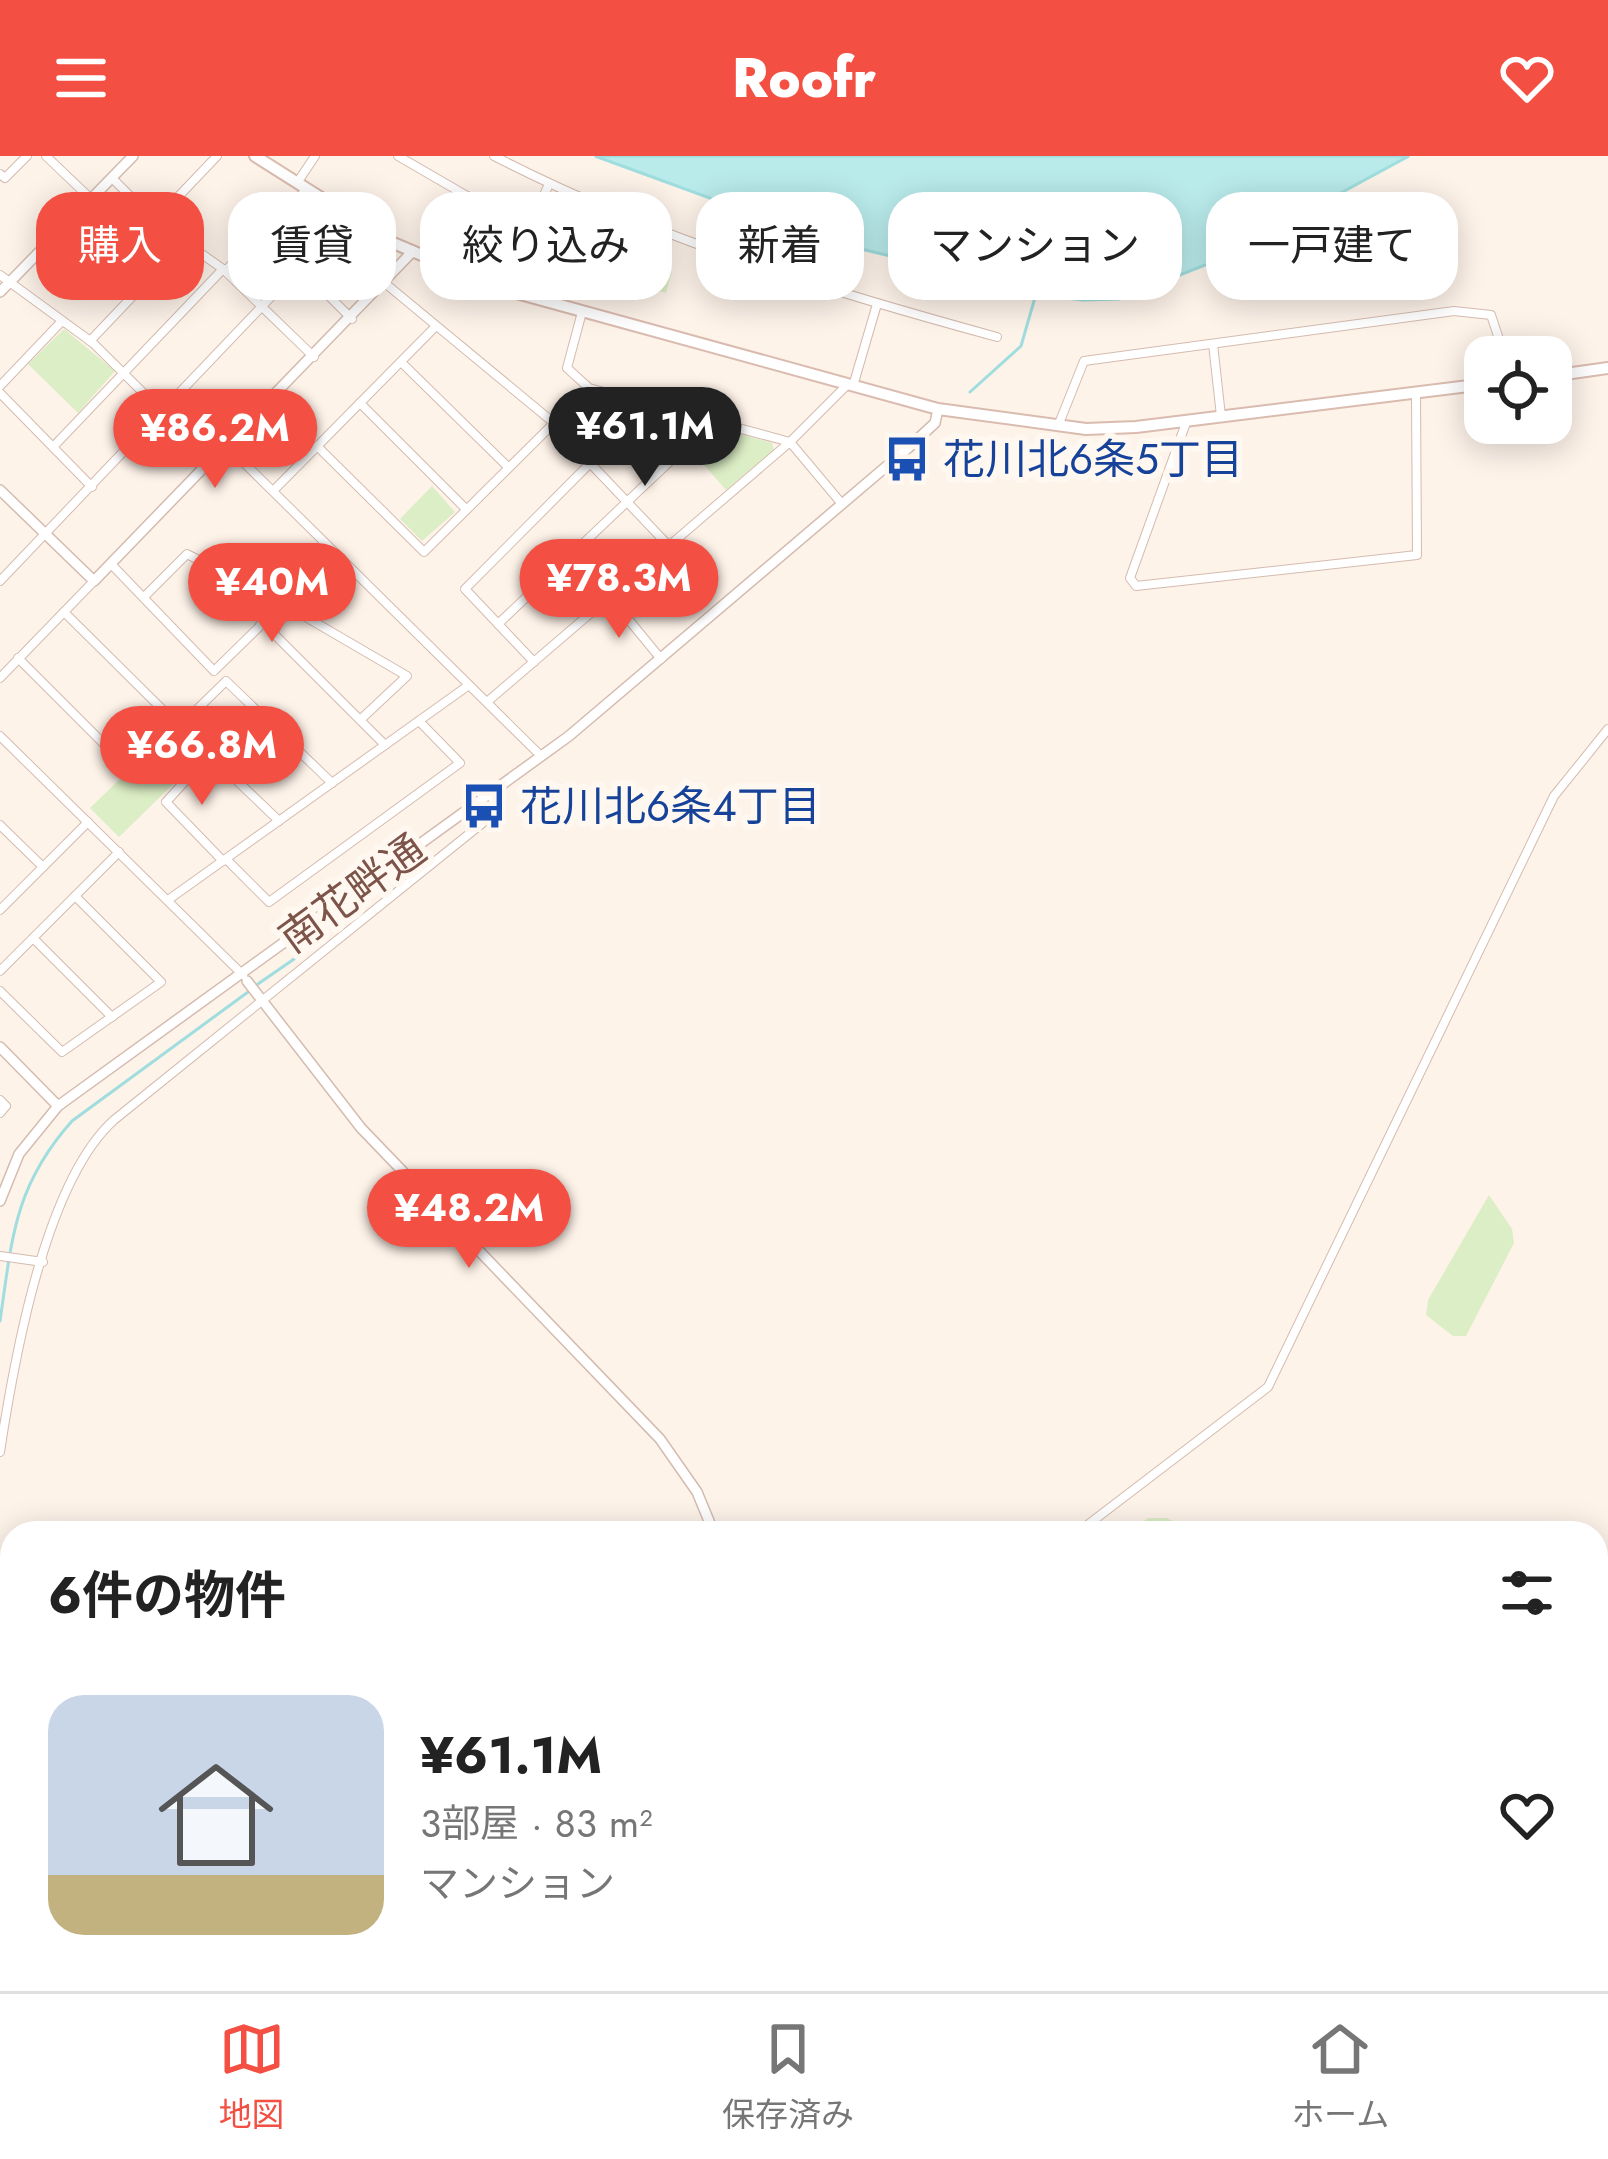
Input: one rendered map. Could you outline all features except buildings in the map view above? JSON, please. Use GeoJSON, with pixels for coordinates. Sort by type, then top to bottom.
{"type":"FeatureCollection","features":[{"type":"Feature","properties":{"kind":"main road"},"geometry":{"type":"LineString","coordinates":[[255,156],[312,192]]}},
{"type":"Feature","properties":{"kind":"main road"},"geometry":{"type":"LineString","coordinates":[[396,241],[420,254]]}},
{"type":"Feature","properties":{"kind":"main road"},"geometry":{"type":"LineString","coordinates":[[540,300],[938,409],[1058,426],[1187,421],[1464,387]]}},
{"type":"Feature","properties":{"kind":"main road"},"geometry":{"type":"LineString","coordinates":[[1572,373],[1608,368]]}},
{"type":"Feature","properties":{"kind":"street"},"geometry":{"type":"LineString","coordinates":[[0,174],[4,178],[27,156]]}},
{"type":"Feature","properties":{"kind":"street"},"geometry":{"type":"LineString","coordinates":[[46,156],[84,192]]}},
{"type":"Feature","properties":{"kind":"street"},"geometry":{"type":"LineString","coordinates":[[98,192],[133,156]]}},
{"type":"Feature","properties":{"kind":"street"},"geometry":{"type":"LineString","coordinates":[[183,192],[217,156]]}},
{"type":"Feature","properties":{"kind":"street"},"geometry":{"type":"LineString","coordinates":[[53,446],[302,186],[315,156]]}},
{"type":"Feature","properties":{"kind":"street"},"geometry":{"type":"LineString","coordinates":[[398,156],[460,192]]}},
{"type":"Feature","properties":{"kind":"street"},"geometry":{"type":"LineString","coordinates":[[494,156],[549,184],[726,255],[997,337]]}},
{"type":"Feature","properties":{"kind":"street"},"geometry":{"type":"LineString","coordinates":[[112,178],[126,192]]}},
{"type":"Feature","properties":{"kind":"street"},"geometry":{"type":"LineString","coordinates":[[546,192],[549,184]]}},
{"type":"Feature","properties":{"kind":"street"},"geometry":{"type":"LineString","coordinates":[[396,272],[413,251]]}},
{"type":"Feature","properties":{"kind":"street"},"geometry":{"type":"LineString","coordinates":[[36,252],[3,283],[89,341],[212,461]]}},
{"type":"Feature","properties":{"kind":"street"},"geometry":{"type":"LineString","coordinates":[[204,254],[314,357]]}},
{"type":"Feature","properties":{"kind":"street"},"geometry":{"type":"LineString","coordinates":[[317,446],[424,552],[554,423],[396,293]]}},
{"type":"Feature","properties":{"kind":"street"},"geometry":{"type":"LineString","coordinates":[[89,341],[128,300]]}},
{"type":"Feature","properties":{"kind":"street"},"geometry":{"type":"LineString","coordinates":[[2,576],[266,300]]}},
{"type":"Feature","properties":{"kind":"street"},"geometry":{"type":"LineString","coordinates":[[333,300],[352,319]]}},
{"type":"Feature","properties":{"kind":"street"},"geometry":{"type":"LineString","coordinates":[[0,678],[370,300]]}},
{"type":"Feature","properties":{"kind":"street"},"geometry":{"type":"LineString","coordinates":[[487,703],[838,400],[850,386],[877,304]]}},
{"type":"Feature","properties":{"kind":"street"},"geometry":{"type":"LineString","coordinates":[[1058,426],[1084,361],[1454,311],[1491,315],[1498,336]]}},
{"type":"Feature","properties":{"kind":"street"},"geometry":{"type":"LineString","coordinates":[[582,312],[567,368],[589,388],[790,442],[842,504]]}},
{"type":"Feature","properties":{"kind":"street"},"geometry":{"type":"LineString","coordinates":[[62,321],[0,390],[92,487]]}},
{"type":"Feature","properties":{"kind":"street"},"geometry":{"type":"LineString","coordinates":[[273,491],[435,327]]}},
{"type":"Feature","properties":{"kind":"street"},"geometry":{"type":"LineString","coordinates":[[1213,344],[1221,416]]}},
{"type":"Feature","properties":{"kind":"street"},"geometry":{"type":"LineString","coordinates":[[401,362],[507,466]]}},
{"type":"Feature","properties":{"kind":"street"},"geometry":{"type":"LineString","coordinates":[[1187,421],[1130,578],[1136,586],[1417,555],[1417,393]]}},
{"type":"Feature","properties":{"kind":"street"},"geometry":{"type":"LineString","coordinates":[[534,662],[465,589],[644,403]]}},
{"type":"Feature","properties":{"kind":"street"},"geometry":{"type":"LineString","coordinates":[[360,404],[466,509]]}},
{"type":"Feature","properties":{"kind":"street","name":"南花畔通"},"geometry":{"type":"LineString","coordinates":[[0,1202],[19,1154],[58,1106],[244,977],[541,756],[935,423],[938,409]]}},
{"type":"Feature","properties":{"kind":"street"},"geometry":{"type":"LineString","coordinates":[[498,624],[629,504],[704,430],[707,419]]}},
{"type":"Feature","properties":{"kind":"street"},"geometry":{"type":"LineString","coordinates":[[227,446],[541,756]]}},
{"type":"Feature","properties":{"kind":"street"},"geometry":{"type":"LineString","coordinates":[[590,463],[669,546]]}},
{"type":"Feature","properties":{"kind":"street"},"geometry":{"type":"LineString","coordinates":[[0,490],[94,581]]}},
{"type":"Feature","properties":{"kind":"street"},"geometry":{"type":"LineString","coordinates":[[111,564],[214,671],[259,627],[274,599],[187,554],[144,597]]}},
{"type":"Feature","properties":{"kind":"street"},"geometry":{"type":"LineString","coordinates":[[610,596],[661,659]]}},
{"type":"Feature","properties":{"kind":"street"},"geometry":{"type":"LineString","coordinates":[[360,720],[407,676],[287,606],[273,633],[385,746]]}},
{"type":"Feature","properties":{"kind":"street"},"geometry":{"type":"LineString","coordinates":[[18,658],[123,763],[154,732],[169,716],[64,611]]}},
{"type":"Feature","properties":{"kind":"street"},"geometry":{"type":"LineString","coordinates":[[278,821],[180,727],[226,681],[332,783]]}},
{"type":"Feature","properties":{"kind":"street"},"geometry":{"type":"LineString","coordinates":[[168,900],[470,685]]}},
{"type":"Feature","properties":{"kind":"street"},"geometry":{"type":"LineString","coordinates":[[209,755],[166,802],[269,902],[460,763],[418,722]]}},
{"type":"Feature","properties":{"kind":"street"},"geometry":{"type":"LineString","coordinates":[[1093,1521],[1268,1387],[1554,796],[1608,729]]}},
{"type":"Feature","properties":{"kind":"street"},"geometry":{"type":"LineString","coordinates":[[0,736],[244,977],[361,1128],[660,1439],[697,1492],[709,1521]]}},
{"type":"Feature","properties":{"kind":"street"},"geometry":{"type":"LineString","coordinates":[[0,1452],[67,1182],[97,1136],[258,997],[500,809],[489,794]]}},
{"type":"Feature","properties":{"kind":"street"},"geometry":{"type":"LineString","coordinates":[[1,908],[88,822]]}},
{"type":"Feature","properties":{"kind":"street"},"geometry":{"type":"LineString","coordinates":[[0,825],[43,867]]}},
{"type":"Feature","properties":{"kind":"street"},"geometry":{"type":"LineString","coordinates":[[0,971],[118,852]]}},
{"type":"Feature","properties":{"kind":"street"},"geometry":{"type":"LineString","coordinates":[[0,991],[62,1052],[161,982],[75,896]]}},
{"type":"Feature","properties":{"kind":"street"},"geometry":{"type":"LineString","coordinates":[[33,938],[112,1017]]}},
{"type":"Feature","properties":{"kind":"street"},"geometry":{"type":"LineString","coordinates":[[0,1047],[58,1106]]}},
{"type":"Feature","properties":{"kind":"street"},"geometry":{"type":"LineString","coordinates":[[0,1100],[6,1106],[0,1113]]}},
{"type":"Feature","properties":{"kind":"street"},"geometry":{"type":"LineString","coordinates":[[1,1256],[44,1262]]}},
{"type":"Feature","properties":{"kind":"green space"},"geometry":{"type":"Polygon","coordinates":[[[64,329],[115,371],[78,413],[28,364],[64,329]]]}},
{"type":"Feature","properties":{"kind":"green space"},"geometry":{"type":"Polygon","coordinates":[[[714,427],[772,443],[774,450],[726,490],[691,450],[714,427]]]}},
{"type":"Feature","properties":{"kind":"green space"},"geometry":{"type":"Polygon","coordinates":[[[432,486],[455,512],[422,541],[400,519],[432,486]]]}},
{"type":"Feature","properties":{"kind":"green space"},"geometry":{"type":"Polygon","coordinates":[[[173,728],[198,760],[119,837],[90,808],[173,728]]]}},
{"type":"Feature","properties":{"kind":"green space"},"geometry":{"type":"Polygon","coordinates":[[[1489,1195],[1512,1229],[1514,1243],[1466,1336],[1453,1336],[1426,1315],[1428,1300],[1489,1195]]]}},
{"type":"Feature","properties":{"kind":"water"},"geometry":{"type":"Polygon","coordinates":[[[595,156],[1409,156],[1342,192],[1206,192],[1206,265],[1182,274],[1182,192],[888,192],[888,255],[864,250],[864,192],[696,193],[595,156]]]}},
{"type":"Feature","properties":{"kind":"waterway"},"geometry":{"type":"LineString","coordinates":[[970,392],[1021,346],[1034,300]]}},
{"type":"Feature","properties":{"kind":"waterway"},"geometry":{"type":"LineString","coordinates":[[255,986],[297,957]]}},
{"type":"Feature","properties":{"kind":"waterway"},"geometry":{"type":"LineString","coordinates":[[0,1321],[19,1215],[53,1145],[72,1121],[248,992]]}},
{"type":"Feature","properties":{"kind":"place","name":"花川北6条5丁目"},"geometry":{"type":"Point","coordinates":[907,459]}},
{"type":"Feature","properties":{"kind":"place","name":"花川北6条4丁目"},"geometry":{"type":"Point","coordinates":[484,806]}}]}
